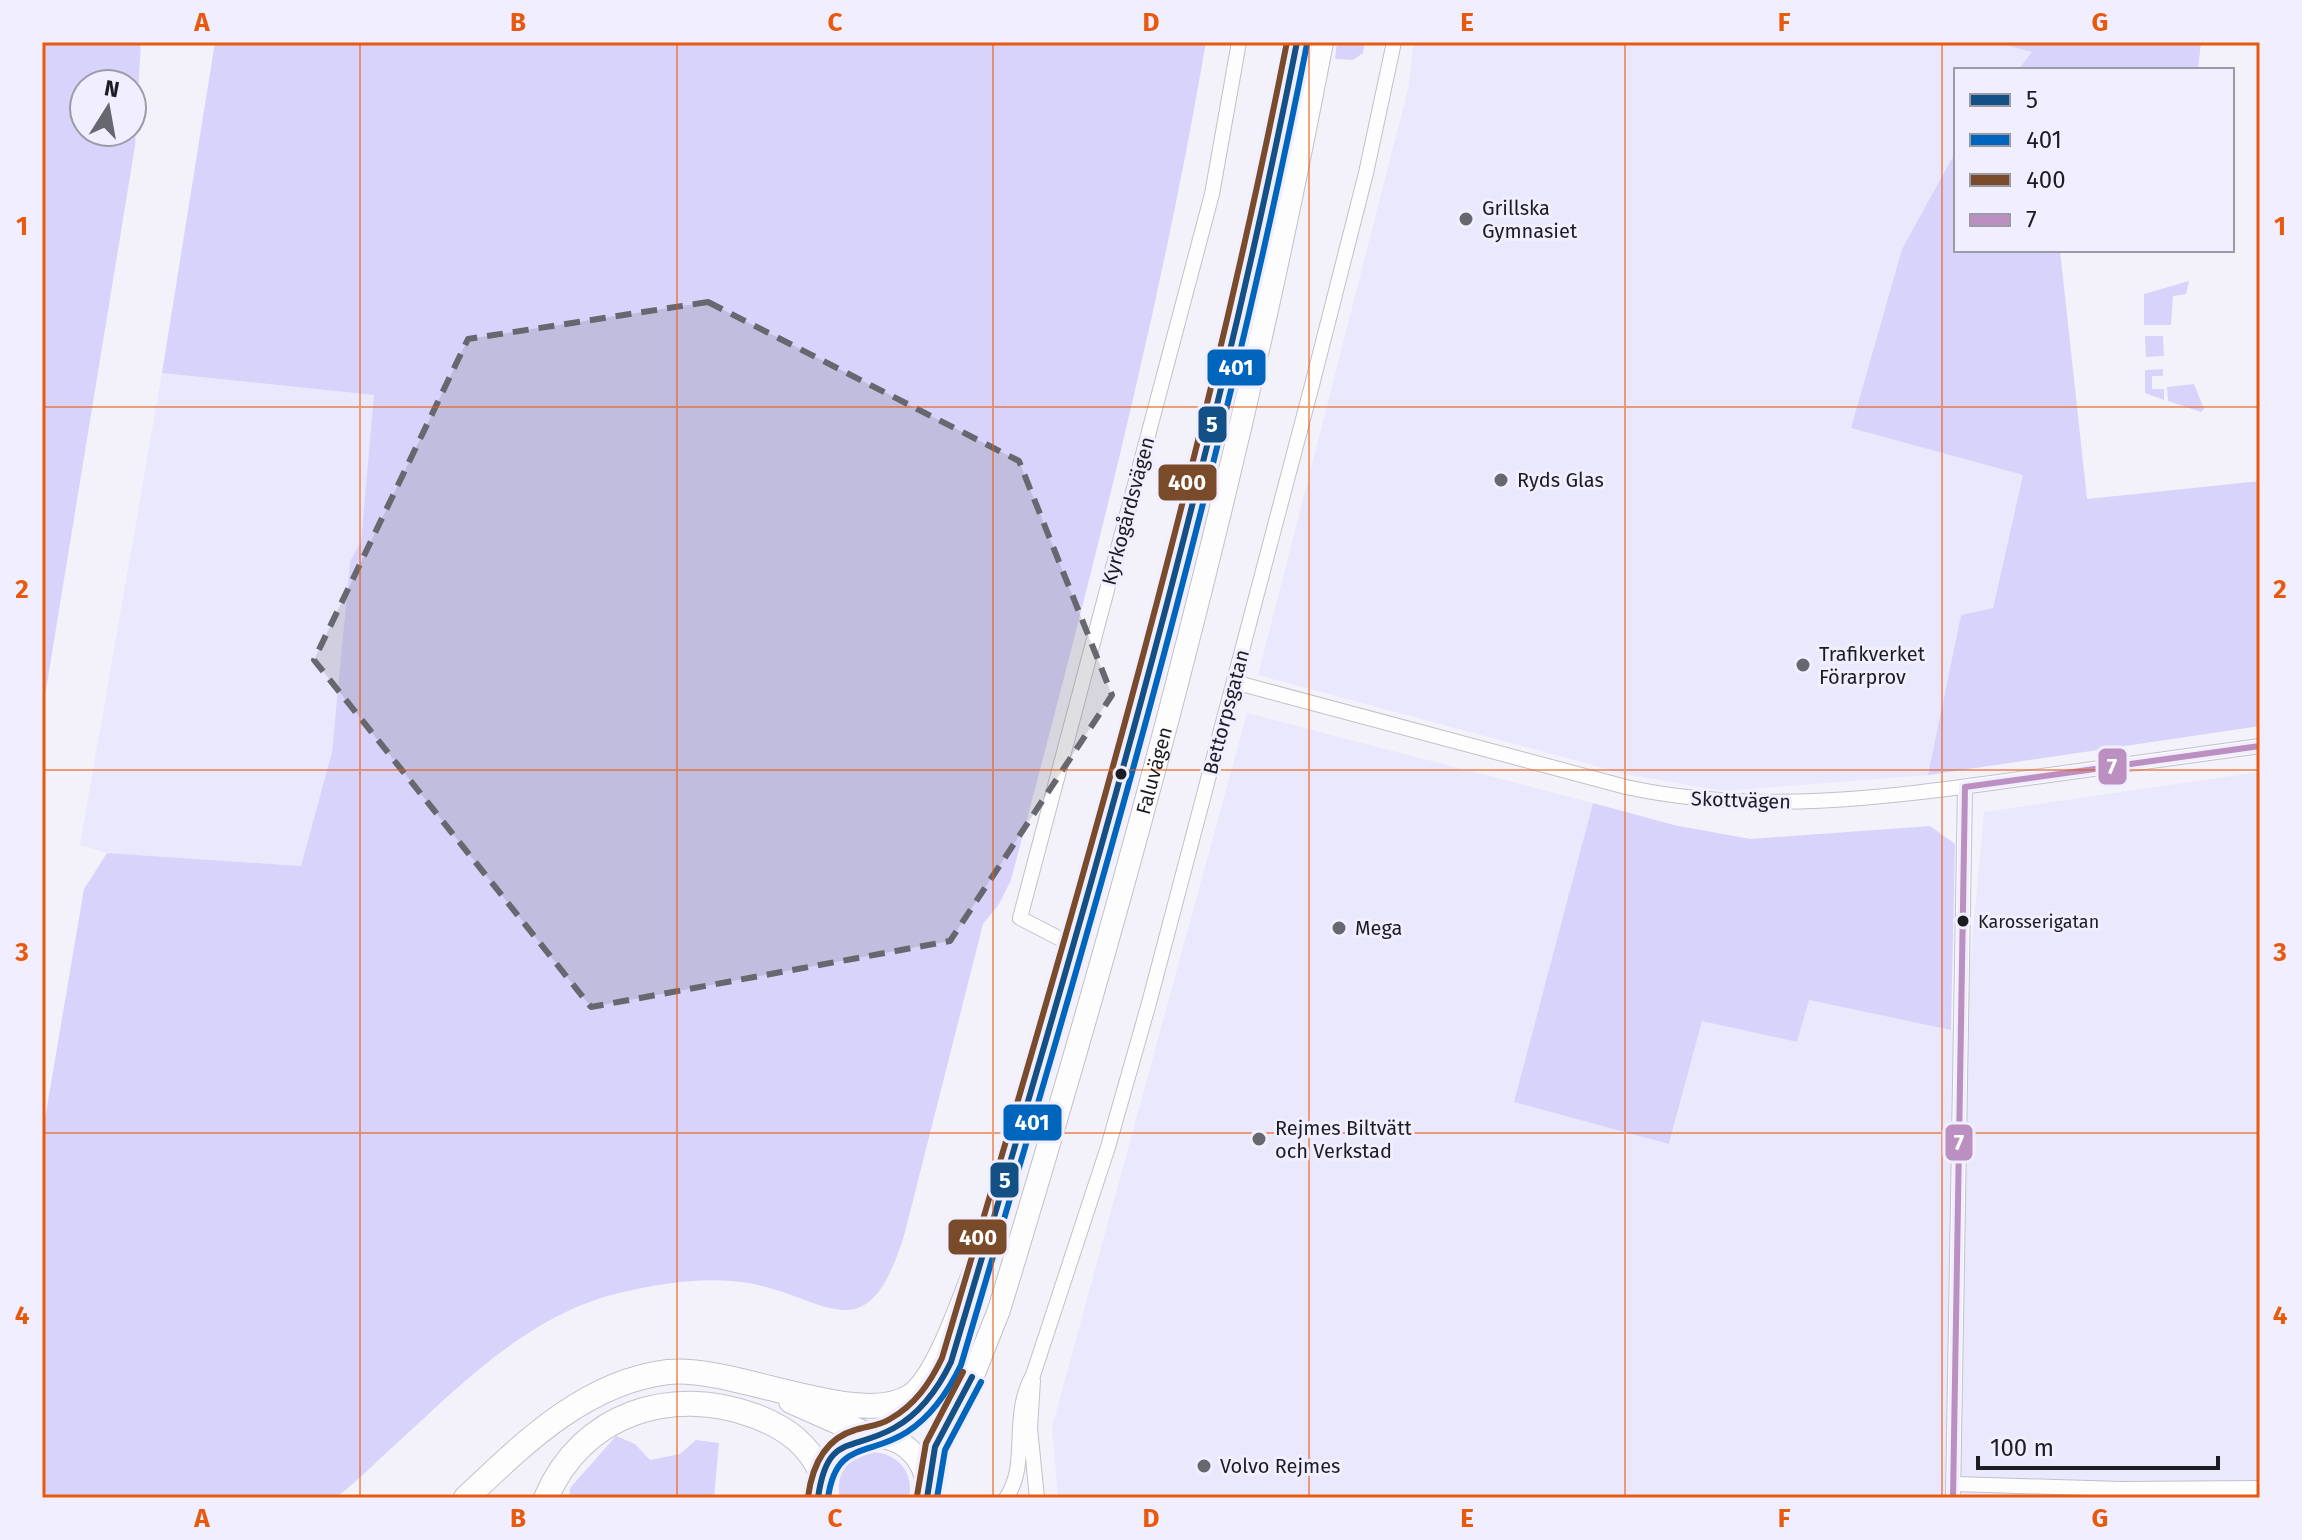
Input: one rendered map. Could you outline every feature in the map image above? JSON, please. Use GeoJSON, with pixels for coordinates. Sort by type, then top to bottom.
{"type":"FeatureCollection","features":[{"type":"Feature","properties":{"kind":"highway","name":"Faluvägen"},"geometry":{"type":"LineString","coordinates":[[819,1491],[837,1451],[853,1441],[874,1437],[916,1414],[943,1378],[1074,946],[1155,658],[1238,330],[1297,42]]}},
{"type":"Feature","properties":{"kind":"highway","name":"Faluvägen"},"geometry":{"type":"LineString","coordinates":[[930,1492],[935,1447],[974,1373],[999,1310],[1180,664],[1257,349],[1322,42]]}},
{"type":"Feature","properties":{"kind":"highway"},"geometry":{"type":"LineString","coordinates":[[466,1498],[544,1428],[610,1388],[648,1376],[686,1371],[719,1374],[862,1405],[893,1404],[910,1397],[923,1386],[944,1347],[985,1246]]}},
{"type":"Feature","properties":{"kind":"highway"},"geometry":{"type":"LineString","coordinates":[[757,1384],[835,1423],[907,1449],[920,1463],[930,1492]]}},
{"type":"Feature","properties":{"kind":"highway"},"geometry":{"type":"LineString","coordinates":[[546,1498],[568,1459],[598,1431],[629,1414],[668,1403],[719,1406],[767,1421],[803,1444],[819,1491]]}},
{"type":"Feature","properties":{"kind":"street","name":"Kyrkogårdsvägen"},"geometry":{"type":"LineString","coordinates":[[1074,946],[1020,918],[1212,194],[1239,42]]}},
{"type":"Feature","properties":{"kind":"street","name":"Bettorpsgatan"},"geometry":{"type":"LineString","coordinates":[[1006,1498],[1016,1480],[1021,1404],[1108,1147],[1234,682],[1366,173],[1394,42]]}},
{"type":"Feature","properties":{"kind":"street","name":"Skottvägen"},"geometry":{"type":"LineString","coordinates":[[1234,682],[1673,798],[1768,804],[1965,787],[2260,746]]}},
{"type":"Feature","properties":{"kind":"street"},"geometry":{"type":"LineString","coordinates":[[1965,787],[1954,1491],[2260,1488]]}},
{"type":"Feature","properties":{"kind":"street","name":"Bettorpsgatan"},"geometry":{"type":"LineString","coordinates":[[1033,1375],[1030,1428],[1037,1498]]}},
{"type":"Feature","properties":{"kind":"highlighted area"},"geometry":{"type":"Polygon","coordinates":[[[708,302],[1019,461],[1112,695],[950,941],[591,1007],[314,660],[468,339],[708,302]]]}},
{"type":"Feature","properties":{"kind":"shaded area"},"geometry":{"type":"Polygon","coordinates":[[[42,42],[141,42],[140,68],[68,68],[68,148],[135,148],[42,714],[42,42]]]}},
{"type":"Feature","properties":{"kind":"shaded area"},"geometry":{"type":"Polygon","coordinates":[[[215,42],[1206,42],[1166,253],[1142,358],[1011,880],[999,904],[983,924],[905,1232],[890,1273],[874,1297],[856,1308],[837,1309],[763,1286],[705,1280],[649,1286],[588,1303],[555,1318],[494,1357],[335,1498],[42,1498],[42,1136],[84,889],[107,853],[301,866],[332,752],[350,561],[361,542],[374,395],[162,373],[215,42]]]}},
{"type":"Feature","properties":{"kind":"shaded area"},"geometry":{"type":"Polygon","coordinates":[[[1337,42],[1365,42],[1363,53],[1353,60],[1335,59],[1337,42]]]}},
{"type":"Feature","properties":{"kind":"shaded area"},"geometry":{"type":"Polygon","coordinates":[[[1414,42],[1995,42],[2033,52],[2020,68],[1954,68],[1954,155],[1902,249],[1851,428],[2023,475],[1993,608],[1961,615],[1928,775],[1722,791],[1626,774],[1258,675],[1408,89],[1414,42]]]}},
{"type":"Feature","properties":{"kind":"shaded area"},"geometry":{"type":"Polygon","coordinates":[[[1995,42],[2201,42],[2198,68],[2020,68],[2032,52],[1995,42]]]}},
{"type":"Feature","properties":{"kind":"shaded area"},"geometry":{"type":"Polygon","coordinates":[[[1954,155],[1954,252],[2060,252],[2087,499],[2260,481],[2260,726],[1928,775],[1961,615],[1993,608],[2023,475],[1851,428],[1902,249],[1954,155]]]}},
{"type":"Feature","properties":{"kind":"shaded area"},"geometry":{"type":"Polygon","coordinates":[[[2189,281],[2186,294],[2173,296],[2171,325],[2144,325],[2144,294],[2189,281]]]}},
{"type":"Feature","properties":{"kind":"shaded area"},"geometry":{"type":"Polygon","coordinates":[[[2145,336],[2163,336],[2164,356],[2146,357],[2145,336]]]}},
{"type":"Feature","properties":{"kind":"shaded area"},"geometry":{"type":"Polygon","coordinates":[[[2163,369],[2163,376],[2152,376],[2152,389],[2164,389],[2164,400],[2145,393],[2145,370],[2163,369]]]}},
{"type":"Feature","properties":{"kind":"shaded area"},"geometry":{"type":"Polygon","coordinates":[[[162,373],[375,395],[361,542],[350,561],[332,752],[301,866],[107,853],[80,845],[162,373]]]}},
{"type":"Feature","properties":{"kind":"shaded area"},"geometry":{"type":"Polygon","coordinates":[[[2194,384],[2204,409],[2201,412],[2168,401],[2167,387],[2194,384]]]}},
{"type":"Feature","properties":{"kind":"shaded area"},"geometry":{"type":"Polygon","coordinates":[[[1247,713],[1593,803],[1514,1102],[1670,1144],[1702,1020],[1797,1042],[1808,1000],[1964,1032],[1984,812],[2260,772],[2260,1498],[1058,1498],[1052,1427],[1247,713]]]}},
{"type":"Feature","properties":{"kind":"shaded area"},"geometry":{"type":"Polygon","coordinates":[[[1593,803],[1674,825],[1750,839],[1930,826],[1955,844],[1951,1030],[1809,1000],[1797,1042],[1702,1021],[1669,1144],[1514,1102],[1593,803]]]}},
{"type":"Feature","properties":{"kind":"shaded area"},"geometry":{"type":"Polygon","coordinates":[[[616,1436],[635,1444],[650,1460],[680,1454],[696,1440],[719,1443],[714,1498],[569,1498],[570,1488],[616,1436]]]}},
{"type":"Feature","properties":{"kind":"shaded area"},"geometry":{"type":"Polygon","coordinates":[[[868,1452],[887,1455],[901,1464],[909,1479],[909,1498],[840,1498],[839,1482],[844,1469],[868,1452]]]}},
{"type":"Feature","properties":{"kind":"transit line","name":"400"},"geometry":{"type":"LineString","coordinates":[[808,1497],[816,1465],[828,1447],[844,1434],[882,1423],[907,1407],[921,1393],[942,1358],[1085,868],[1173,540],[1214,375],[1287,42]]}},
{"type":"Feature","properties":{"kind":"transit line","name":"5"},"geometry":{"type":"LineString","coordinates":[[818,1498],[822,1477],[835,1454],[894,1428],[912,1415],[934,1391],[951,1362],[1048,1034],[1140,706],[1224,376],[1297,42]]}},
{"type":"Feature","properties":{"kind":"transit line","name":"401"},"geometry":{"type":"LineString","coordinates":[[828,1498],[832,1480],[846,1458],[893,1440],[916,1426],[938,1403],[961,1365],[1104,873],[1193,544],[1234,378],[1307,44]]}},
{"type":"Feature","properties":{"kind":"transit line","name":"7"},"geometry":{"type":"LineString","coordinates":[[1965,787],[2260,746]]}},
{"type":"Feature","properties":{"kind":"transit line","name":"7"},"geometry":{"type":"LineString","coordinates":[[1953,1498],[1965,787]]}},
{"type":"Feature","properties":{"kind":"transit line","name":"400"},"geometry":{"type":"LineString","coordinates":[[917,1496],[926,1443],[963,1372]]}},
{"type":"Feature","properties":{"kind":"transit line","name":"5"},"geometry":{"type":"LineString","coordinates":[[927,1498],[935,1447],[972,1377]]}},
{"type":"Feature","properties":{"kind":"transit line","name":"401"},"geometry":{"type":"LineString","coordinates":[[937,1498],[945,1450],[981,1382]]}},
{"type":"Feature","properties":{"kind":"place","name":"Grillska Gymnasiet"},"geometry":{"type":"Point","coordinates":[1466,219]}},
{"type":"Feature","properties":{"kind":"place","name":"Ryds Glas"},"geometry":{"type":"Point","coordinates":[1501,480]}},
{"type":"Feature","properties":{"kind":"place","name":"Trafikverket Förarprov"},"geometry":{"type":"Point","coordinates":[1803,665]}},
{"type":"Feature","properties":{"kind":"place","name":"Karosserigatan"},"geometry":{"type":"Point","coordinates":[1963,921]}},
{"type":"Feature","properties":{"kind":"place","name":"Mega"},"geometry":{"type":"Point","coordinates":[1339,928]}},
{"type":"Feature","properties":{"kind":"place","name":"Rejmes Biltvätt och Verkstad"},"geometry":{"type":"Point","coordinates":[1259,1139]}},
{"type":"Feature","properties":{"kind":"place","name":"Volvo Rejmes"},"geometry":{"type":"Point","coordinates":[1204,1466]}}]}
